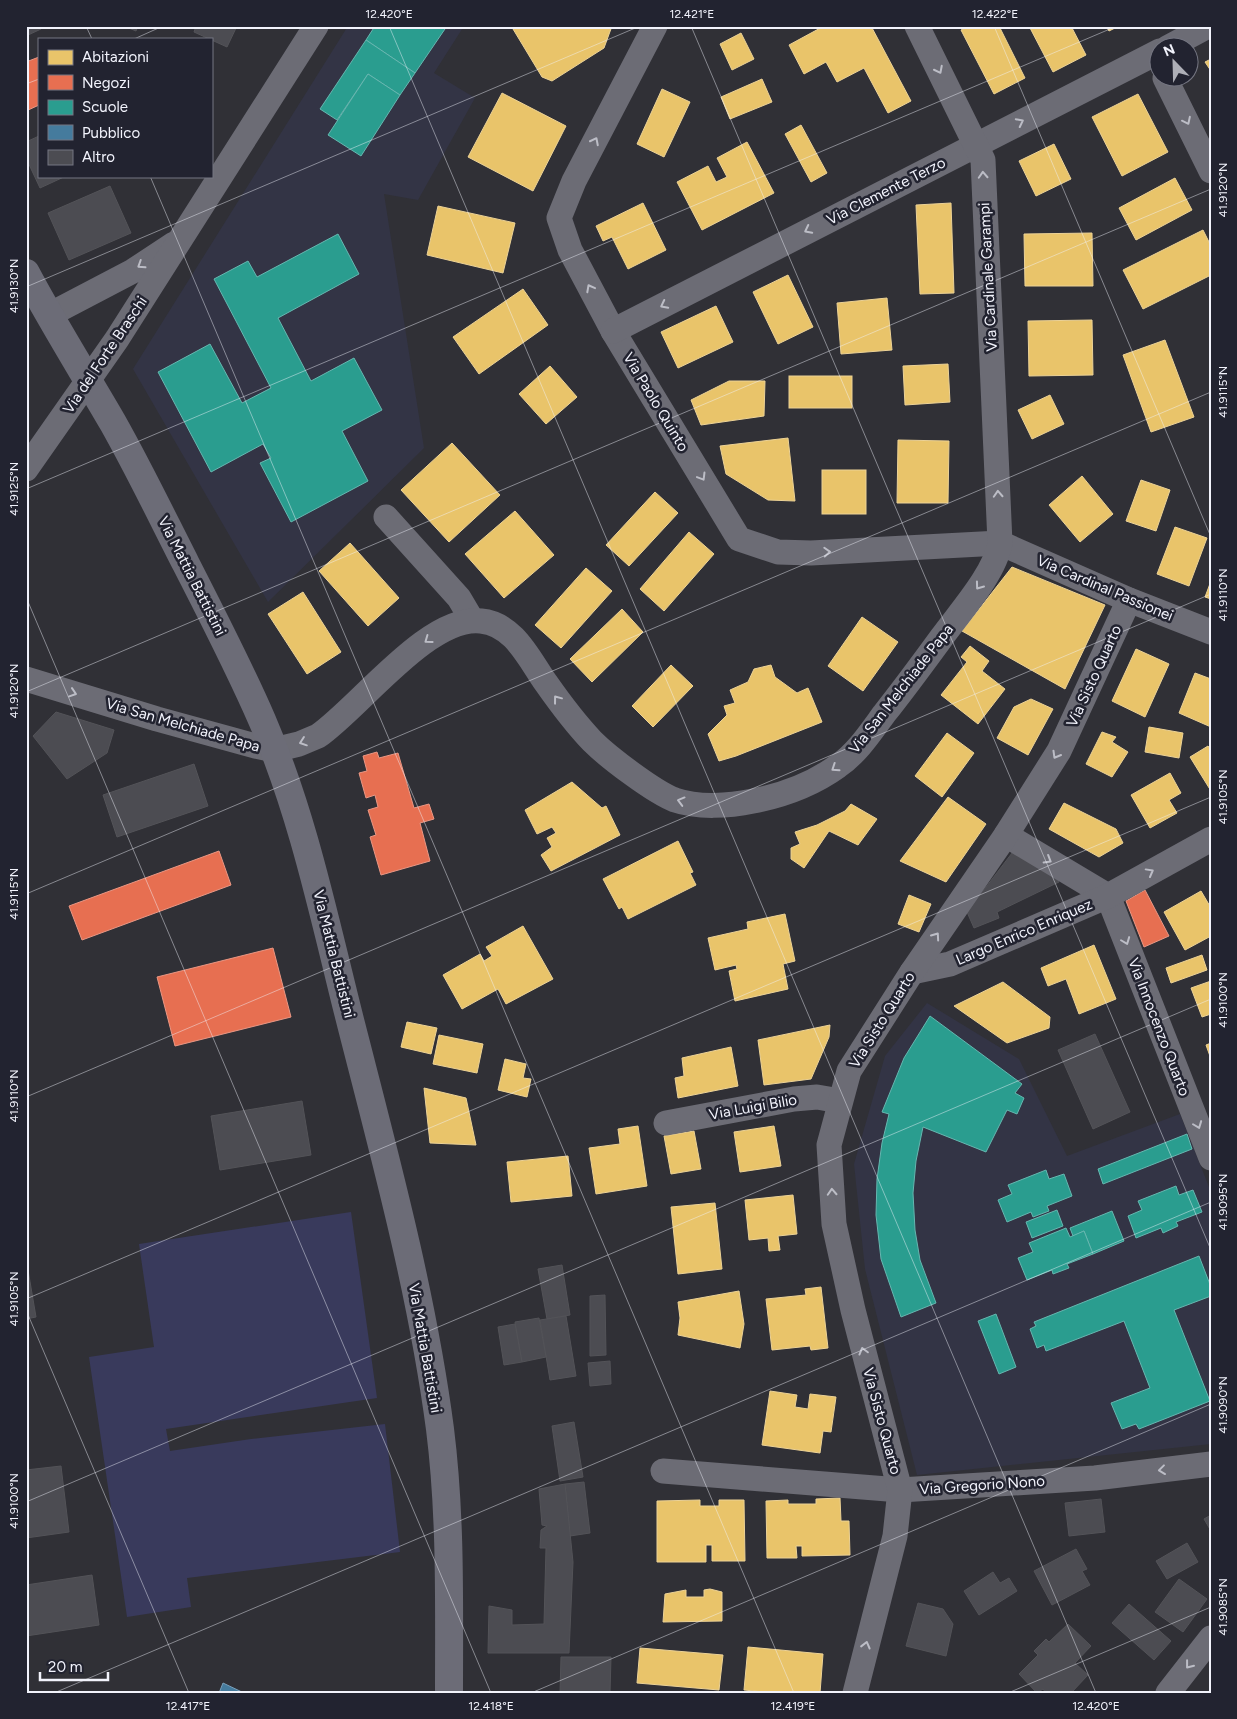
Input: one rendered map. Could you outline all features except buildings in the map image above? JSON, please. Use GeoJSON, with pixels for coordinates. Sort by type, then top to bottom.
{"type":"FeatureCollection","features":[{"type":"Feature","properties":{"kind":"main road","name":"Via Mattia Battistini"},"geometry":{"type":"LineString","coordinates":[[26,272],[153,497],[226,642],[274,750],[293,804],[318,892],[393,1191],[417,1300],[436,1402],[446,1499],[449,1591],[449,1693]]}},
{"type":"Feature","properties":{"kind":"street","name":"Via del Forte Braschi"},"geometry":{"type":"LineString","coordinates":[[26,469],[89,381],[182,239],[316,26]]}},
{"type":"Feature","properties":{"kind":"street","name":"Via Paolo Quinto"},"geometry":{"type":"LineString","coordinates":[[655,26],[574,181],[559,218],[570,250],[613,331],[739,539],[778,552],[811,553],[1000,543]]}},
{"type":"Feature","properties":{"kind":"street","name":"Via Cardinale Garampi"},"geometry":{"type":"LineString","coordinates":[[917,26],[976,144],[982,160],[1000,543]]}},
{"type":"Feature","properties":{"kind":"street","name":"Via Clemente Terzo"},"geometry":{"type":"LineString","coordinates":[[1187,38],[1208,26]]}},
{"type":"Feature","properties":{"kind":"street","name":"Via Clemente Terzo"},"geometry":{"type":"LineString","coordinates":[[613,331],[976,144],[1150,59]]}},
{"type":"Feature","properties":{"kind":"street"},"geometry":{"type":"LineString","coordinates":[[1170,88],[1211,171]]}},
{"type":"Feature","properties":{"kind":"street","name":"Via del Forte Braschi"},"geometry":{"type":"LineString","coordinates":[[49,315],[133,271],[182,239]]}},
{"type":"Feature","properties":{"kind":"street"},"geometry":{"type":"LineString","coordinates":[[386,517],[459,598],[472,620]]}},
{"type":"Feature","properties":{"kind":"street","name":"Via Cardinal Passionei"},"geometry":{"type":"LineString","coordinates":[[1000,543],[1130,600],[1211,632]]}},
{"type":"Feature","properties":{"kind":"street","name":"Via San Melchiade Papa"},"geometry":{"type":"LineString","coordinates":[[26,679],[157,719],[274,750],[299,744],[318,736],[422,644],[453,625],[472,620],[485,621],[506,630],[522,648],[559,701],[592,741],[654,788],[675,800],[689,803],[742,804],[796,790],[825,774],[851,755],[912,677],[986,576],[996,560],[1000,543]]}},
{"type":"Feature","properties":{"kind":"street","name":"Via Sisto Quarto"},"geometry":{"type":"LineString","coordinates":[[855,1693],[895,1536],[900,1490],[853,1310],[834,1224],[829,1145],[840,1101],[849,1070],[912,972],[1006,835],[1059,750],[1130,600]]}},
{"type":"Feature","properties":{"kind":"street","name":"Largo Enrico Enriquez"},"geometry":{"type":"LineString","coordinates":[[1006,835],[1108,896]]}},
{"type":"Feature","properties":{"kind":"street"},"geometry":{"type":"LineString","coordinates":[[1108,896],[1211,839]]}},
{"type":"Feature","properties":{"kind":"street","name":"Largo Enrico Enriquez"},"geometry":{"type":"LineString","coordinates":[[912,972],[950,964],[1108,896]]}},
{"type":"Feature","properties":{"kind":"street","name":"Via Innocenzo Quarto"},"geometry":{"type":"LineString","coordinates":[[1108,896],[1211,1158]]}},
{"type":"Feature","properties":{"kind":"street","name":"Via Luigi Bilio"},"geometry":{"type":"LineString","coordinates":[[666,1123],[794,1099],[817,1097],[840,1101]]}},
{"type":"Feature","properties":{"kind":"street","name":"Via Gregorio Nono"},"geometry":{"type":"LineString","coordinates":[[663,1470],[900,1490],[1095,1478],[1211,1464]]}},
{"type":"Feature","properties":{"kind":"street"},"geometry":{"type":"LineString","coordinates":[[1168,1693],[1211,1638]]}},
{"type":"Feature","properties":{"kind":"shaded area"},"geometry":{"type":"Polygon","coordinates":[[[348,26],[464,26],[434,73],[475,98],[418,200],[384,194],[424,448],[268,602],[133,369],[348,26]]]}},
{"type":"Feature","properties":{"kind":"shaded area"},"geometry":{"type":"Polygon","coordinates":[[[927,1003],[1019,1059],[1067,1156],[1180,1114],[1211,1192],[1211,1444],[917,1475],[865,1269],[854,1164],[885,1056],[927,1003]]]}},
{"type":"Feature","properties":{"kind":"shaded area"},"geometry":{"type":"Polygon","coordinates":[[[351,1212],[377,1398],[166,1429],[170,1451],[251,1439],[385,1424],[400,1552],[187,1578],[191,1607],[127,1617],[89,1357],[154,1347],[139,1244],[351,1212]]]}}]}
